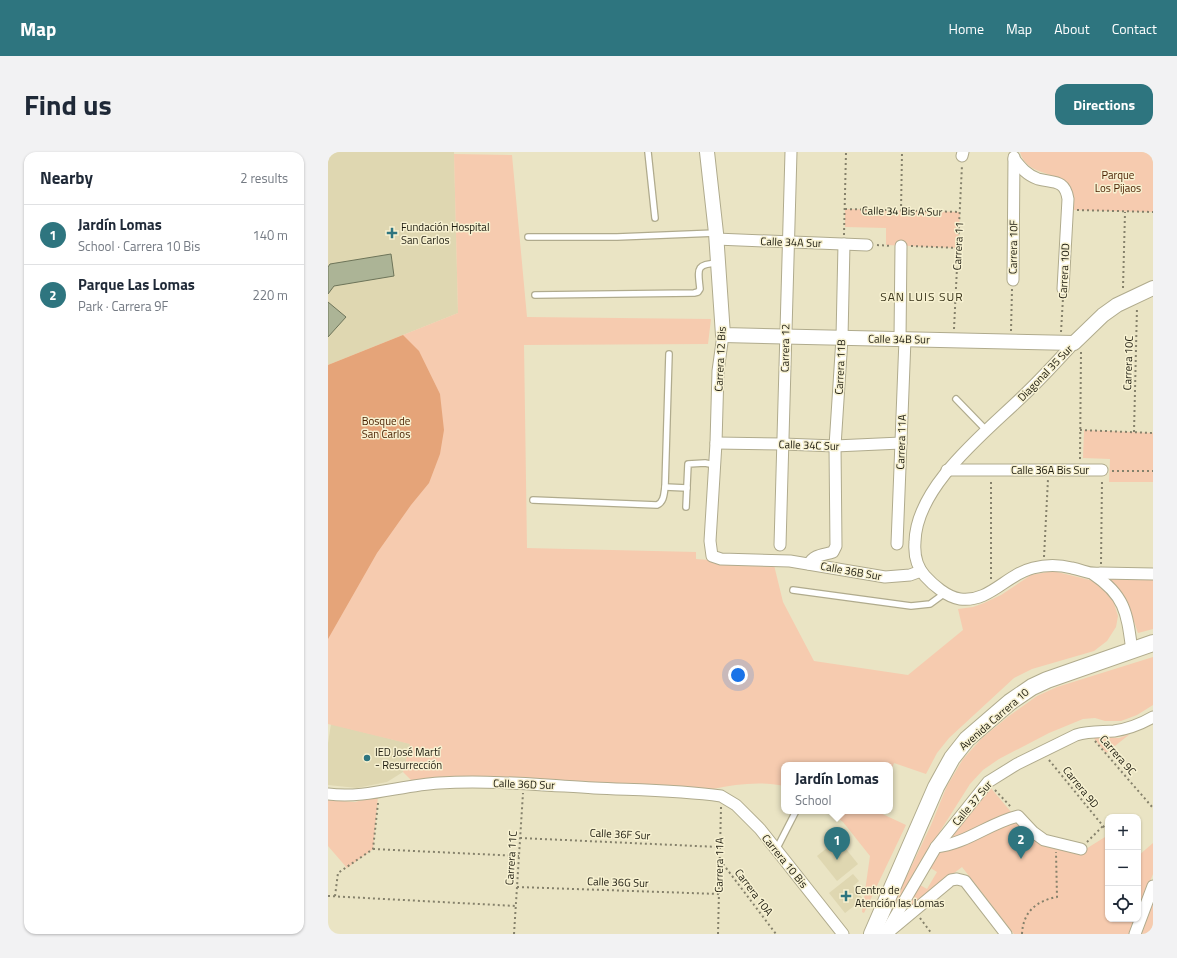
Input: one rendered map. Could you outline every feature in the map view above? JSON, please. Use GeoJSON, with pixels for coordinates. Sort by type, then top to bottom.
{"type":"FeatureCollection","features":[{"type":"Feature","properties":{"kind":"main road","name":"Avenida Carrera 10"},"geometry":{"type":"LineString","coordinates":[[878,934],[936,787],[944,769],[959,748],[1004,707],[1032,687],[1047,680],[1153,643]]}},
{"type":"Feature","properties":{"kind":"street","name":"Carrera 12 Bis"},"geometry":{"type":"LineString","coordinates":[[707,152],[716,236],[723,336],[718,371],[715,465],[710,540],[712,556],[721,559]]}},
{"type":"Feature","properties":{"kind":"street","name":"Carrera 12"},"geometry":{"type":"LineString","coordinates":[[780,545],[790,152]]}},
{"type":"Feature","properties":{"kind":"street"},"geometry":{"type":"LineString","coordinates":[[1014,155],[1020,167],[1028,174],[1037,178],[1055,181],[1060,184],[1064,188],[1068,205]]}},
{"type":"Feature","properties":{"kind":"street","name":"Carrera 10F"},"geometry":{"type":"LineString","coordinates":[[1013,280],[1014,155]]}},
{"type":"Feature","properties":{"kind":"street","name":"Carrera 10D"},"geometry":{"type":"LineString","coordinates":[[1063,289],[1068,205]]}},
{"type":"Feature","properties":{"kind":"street","name":"Calle 34A Sur"},"geometry":{"type":"LineString","coordinates":[[716,236],[788,242],[867,245]]}},
{"type":"Feature","properties":{"kind":"street","name":"Carrera 11B"},"geometry":{"type":"LineString","coordinates":[[809,564],[815,556],[834,552],[835,549],[835,446],[842,338],[844,244]]}},
{"type":"Feature","properties":{"kind":"street","name":"Carrera 11A"},"geometry":{"type":"LineString","coordinates":[[897,544],[901,443],[901,246]]}},
{"type":"Feature","properties":{"kind":"street","name":"Diagonal 35 Sur"},"geometry":{"type":"LineString","coordinates":[[921,571],[914,549],[917,524],[930,494],[947,470],[1031,389],[1103,315],[1123,301],[1153,288]]}},
{"type":"Feature","properties":{"kind":"street","name":"Calle 34B Sur"},"geometry":{"type":"LineString","coordinates":[[723,336],[1060,343],[1078,340]]}},
{"type":"Feature","properties":{"kind":"street","name":"Calle 34C Sur"},"geometry":{"type":"LineString","coordinates":[[716,443],[835,446],[901,443]]}},
{"type":"Feature","properties":{"kind":"street","name":"Calle 36A Bis Sur"},"geometry":{"type":"LineString","coordinates":[[947,470],[1102,470]]}},
{"type":"Feature","properties":{"kind":"street","name":"Calle 36B Sur"},"geometry":{"type":"LineString","coordinates":[[721,559],[779,560],[885,577],[910,575],[921,571]]}},
{"type":"Feature","properties":{"kind":"street"},"geometry":{"type":"LineString","coordinates":[[921,571],[927,579],[945,593],[960,599],[979,597],[1021,572],[1044,566],[1073,568],[1097,574],[1153,574]]}},
{"type":"Feature","properties":{"kind":"street"},"geometry":{"type":"LineString","coordinates":[[1097,574],[1120,598],[1128,623],[1132,650]]}},
{"type":"Feature","properties":{"kind":"street","name":"Calle 37 Sur"},"geometry":{"type":"LineString","coordinates":[[878,934],[936,847],[988,782],[1042,751],[1076,735],[1086,732],[1121,729],[1153,718]]}},
{"type":"Feature","properties":{"kind":"street","name":"Calle 36D Sur"},"geometry":{"type":"LineString","coordinates":[[328,794],[341,796],[438,783],[524,784],[721,796]]}},
{"type":"Feature","properties":{"kind":"street","name":"Carrera 10 Bis"},"geometry":{"type":"LineString","coordinates":[[721,796],[729,800],[746,814],[760,829],[843,934]]}},
{"type":"Feature","properties":{"kind":"street"},"geometry":{"type":"LineString","coordinates":[[936,847],[951,845],[998,822],[1018,816],[1033,832],[1044,840],[1081,849]]}},
{"type":"Feature","properties":{"kind":"street"},"geometry":{"type":"LineString","coordinates":[[878,934],[914,911],[951,880],[957,879],[965,881],[1006,934]]}},
{"type":"Feature","properties":{"kind":"street"},"geometry":{"type":"LineString","coordinates":[[1135,934],[1153,886]]}},
{"type":"Feature","properties":{"kind":"lane"},"geometry":{"type":"LineString","coordinates":[[648,152],[655,218]]}},
{"type":"Feature","properties":{"kind":"lane"},"geometry":{"type":"LineString","coordinates":[[528,237],[716,236]]}},
{"type":"Feature","properties":{"kind":"lane"},"geometry":{"type":"LineString","coordinates":[[535,295],[694,293],[698,292],[700,289],[698,271],[700,267],[705,264],[718,263]]}},
{"type":"Feature","properties":{"kind":"lane"},"geometry":{"type":"LineString","coordinates":[[533,500],[657,506],[660,504],[665,487],[669,354]]}},
{"type":"Feature","properties":{"kind":"lane"},"geometry":{"type":"LineString","coordinates":[[956,399],[987,430]]}},
{"type":"Feature","properties":{"kind":"lane"},"geometry":{"type":"LineString","coordinates":[[686,507],[688,464],[705,463],[715,465]]}},
{"type":"Feature","properties":{"kind":"lane"},"geometry":{"type":"LineString","coordinates":[[665,487],[687,488]]}},
{"type":"Feature","properties":{"kind":"lane"},"geometry":{"type":"LineString","coordinates":[[793,590],[911,606],[930,604],[945,593]]}},
{"type":"Feature","properties":{"kind":"lane"},"geometry":{"type":"LineString","coordinates":[[776,851],[794,814]]}},
{"type":"Feature","properties":{"kind":"path"},"geometry":{"type":"LineString","coordinates":[[844,244],[846,152]]}},
{"type":"Feature","properties":{"kind":"path"},"geometry":{"type":"LineString","coordinates":[[901,211],[902,152]]}},
{"type":"Feature","properties":{"kind":"path","name":"Carrera 11"},"geometry":{"type":"LineString","coordinates":[[954,340],[963,154]]}},
{"type":"Feature","properties":{"kind":"path"},"geometry":{"type":"LineString","coordinates":[[1068,205],[1125,212],[1153,212]]}},
{"type":"Feature","properties":{"kind":"path","name":"Calle 34 Bis A Sur"},"geometry":{"type":"LineString","coordinates":[[845,209],[960,212]]}},
{"type":"Feature","properties":{"kind":"path"},"geometry":{"type":"LineString","coordinates":[[1123,301],[1125,212]]}},
{"type":"Feature","properties":{"kind":"path","name":"Carrera 10F"},"geometry":{"type":"LineString","coordinates":[[1011,342],[1013,280]]}},
{"type":"Feature","properties":{"kind":"path","name":"Carrera 10D"},"geometry":{"type":"LineString","coordinates":[[1060,343],[1063,289]]}},
{"type":"Feature","properties":{"kind":"path","name":"Carrera 10C"},"geometry":{"type":"LineString","coordinates":[[1134,432],[1138,295]]}},
{"type":"Feature","properties":{"kind":"path"},"geometry":{"type":"LineString","coordinates":[[1078,340],[1080,470]]}},
{"type":"Feature","properties":{"kind":"path"},"geometry":{"type":"LineString","coordinates":[[1080,430],[1153,433]]}},
{"type":"Feature","properties":{"kind":"path"},"geometry":{"type":"LineString","coordinates":[[991,470],[991,591]]}},
{"type":"Feature","properties":{"kind":"path"},"geometry":{"type":"LineString","coordinates":[[1097,574],[1102,470]]}},
{"type":"Feature","properties":{"kind":"path","name":"Calle 36A Bis Sur"},"geometry":{"type":"LineString","coordinates":[[1102,470],[1153,471]]}},
{"type":"Feature","properties":{"kind":"path"},"geometry":{"type":"LineString","coordinates":[[1044,566],[1048,471]]}},
{"type":"Feature","properties":{"kind":"path","name":"Carrera 9C"},"geometry":{"type":"LineString","coordinates":[[1086,732],[1153,808]]}},
{"type":"Feature","properties":{"kind":"path","name":"Carrera 9D"},"geometry":{"type":"LineString","coordinates":[[1042,751],[1105,828]]}},
{"type":"Feature","properties":{"kind":"path"},"geometry":{"type":"LineString","coordinates":[[988,782],[1018,816]]}},
{"type":"Feature","properties":{"kind":"path","name":"Carrera 11C"},"geometry":{"type":"LineString","coordinates":[[514,934],[524,784]]}},
{"type":"Feature","properties":{"kind":"path"},"geometry":{"type":"LineString","coordinates":[[374,849],[379,792]]}},
{"type":"Feature","properties":{"kind":"path","name":"Carrera 11A"},"geometry":{"type":"LineString","coordinates":[[718,934],[721,796]]}},
{"type":"Feature","properties":{"kind":"path"},"geometry":{"type":"LineString","coordinates":[[1081,849],[1103,826]]}},
{"type":"Feature","properties":{"kind":"path","name":"Calle 36F Sur"},"geometry":{"type":"LineString","coordinates":[[520,838],[719,847]]}},
{"type":"Feature","properties":{"kind":"path"},"geometry":{"type":"LineString","coordinates":[[1022,934],[1024,920],[1030,912],[1046,899],[1057,897],[1056,843]]}},
{"type":"Feature","properties":{"kind":"path"},"geometry":{"type":"LineString","coordinates":[[335,896],[338,873],[374,849],[519,856]]}},
{"type":"Feature","properties":{"kind":"path","name":"Carrera 10A"},"geometry":{"type":"LineString","coordinates":[[720,859],[776,934]]}},
{"type":"Feature","properties":{"kind":"path","name":"Calle 36G Sur"},"geometry":{"type":"LineString","coordinates":[[517,887],[719,894]]}},
{"type":"Feature","properties":{"kind":"path"},"geometry":{"type":"LineString","coordinates":[[328,896],[516,906]]}},
{"type":"Feature","properties":{"kind":"path"},"geometry":{"type":"LineString","coordinates":[[914,911],[932,934]]}},
{"type":"Feature","properties":{"kind":"shaded area","name":"Fundación Hospital San Carlos"},"geometry":{"type":"Polygon","coordinates":[[[328,152],[454,152],[458,313],[328,365],[328,152]]]}},
{"type":"Feature","properties":{"kind":"shaded area","name":"IED José Martí - Resurrección"},"geometry":{"type":"Polygon","coordinates":[[[331,724],[411,744],[403,772],[387,782],[357,788],[328,785],[328,743],[331,724]]]}},
{"type":"Feature","properties":{"kind":"shaded area"},"geometry":{"type":"Polygon","coordinates":[[[838,839],[858,864],[837,881],[817,856],[838,839]]]}},
{"type":"Feature","properties":{"kind":"shaded area","name":"Centro de Atención las Lomas"},"geometry":{"type":"Polygon","coordinates":[[[853,874],[859,881],[853,886],[863,899],[845,913],[829,893],[853,874]]]}},
{"type":"Feature","properties":{"kind":"green space","name":"Parque Los Pijaos"},"geometry":{"type":"Polygon","coordinates":[[[1020,152],[1153,152],[1153,212],[1073,210],[1073,194],[1069,186],[1063,180],[1030,167],[1024,161],[1020,152]]]}},
{"type":"Feature","properties":{"kind":"green space"},"geometry":{"type":"Polygon","coordinates":[[[454,154],[512,155],[527,317],[711,319],[708,344],[524,345],[527,548],[696,552],[696,559],[774,565],[783,602],[814,661],[908,675],[963,630],[958,609],[973,607],[984,603],[1001,595],[1031,575],[1053,571],[1090,580],[1101,586],[1113,600],[1118,616],[1116,627],[1107,641],[1094,651],[1032,669],[1014,678],[949,738],[937,753],[926,774],[894,763],[893,766],[893,762],[781,762],[781,785],[748,784],[713,789],[464,777],[411,780],[403,772],[410,744],[328,724],[328,365],[458,313],[454,154]]]}},
{"type":"Feature","properties":{"kind":"green space"},"geometry":{"type":"Polygon","coordinates":[[[845,209],[960,212],[958,248],[886,245],[886,228],[845,227],[845,209]]]}},
{"type":"Feature","properties":{"kind":"green space","name":"Bosque de San Carlos"},"geometry":{"type":"Polygon","coordinates":[[[403,335],[419,351],[440,394],[444,430],[440,454],[429,483],[411,505],[377,553],[328,639],[328,365],[403,335]]]}},
{"type":"Feature","properties":{"kind":"green space"},"geometry":{"type":"Polygon","coordinates":[[[1084,430],[1153,433],[1153,482],[1109,482],[1110,459],[1083,458],[1084,430]]]}},
{"type":"Feature","properties":{"kind":"green space"},"geometry":{"type":"Polygon","coordinates":[[[1108,576],[1153,578],[1153,629],[1138,633],[1126,603],[1119,590],[1108,576]]]}},
{"type":"Feature","properties":{"kind":"green space"},"geometry":{"type":"Polygon","coordinates":[[[1153,657],[1153,705],[1137,715],[1121,721],[1105,721],[1095,718],[1083,719],[1049,733],[999,759],[983,770],[970,784],[939,833],[888,924],[885,922],[931,825],[947,786],[963,759],[982,738],[1037,696],[1057,687],[1153,657]]]}},
{"type":"Feature","properties":{"kind":"green space"},"geometry":{"type":"Polygon","coordinates":[[[1130,734],[1106,753],[1092,736],[1119,738],[1130,734]]]}},
{"type":"Feature","properties":{"kind":"green space"},"geometry":{"type":"Polygon","coordinates":[[[990,787],[1017,819],[1051,844],[1081,852],[1105,837],[1105,922],[1134,922],[1130,934],[1014,934],[962,867],[907,909],[920,885],[927,889],[937,872],[929,867],[990,787]]]}},
{"type":"Feature","properties":{"kind":"green space"},"geometry":{"type":"Polygon","coordinates":[[[378,796],[373,849],[347,868],[328,846],[328,800],[355,802],[378,796]]]}},
{"type":"Feature","properties":{"kind":"green space"},"geometry":{"type":"Polygon","coordinates":[[[832,814],[882,814],[906,825],[864,913],[862,912],[870,856],[843,822],[832,814]]]}},
{"type":"Feature","properties":{"kind":"green space"},"geometry":{"type":"Polygon","coordinates":[[[1153,843],[1153,874],[1141,904],[1141,886],[1141,853],[1153,843]]]}},
{"type":"Feature","properties":{"kind":"green space"},"geometry":{"type":"Polygon","coordinates":[[[1153,899],[1153,934],[1142,934],[1153,899]]]}},
{"type":"Feature","properties":{"kind":"building"},"geometry":{"type":"Polygon","coordinates":[[[391,254],[394,276],[334,286],[328,294],[328,267],[330,264],[391,254]]]}},
{"type":"Feature","properties":{"kind":"building"},"geometry":{"type":"Polygon","coordinates":[[[328,302],[346,317],[328,337],[328,302]]]}},
{"type":"Feature","properties":{"kind":"place","name":"Fundación Hospital San Carlos"},"geometry":{"type":"Point","coordinates":[392,233]}},
{"type":"Feature","properties":{"kind":"place","name":"IED José Martí - Resurrección"},"geometry":{"type":"Point","coordinates":[367,758]}},
{"type":"Feature","properties":{"kind":"place","name":"Parque Las Lomas"},"geometry":{"type":"Point","coordinates":[1021,859]}},
{"type":"Feature","properties":{"kind":"place","name":"Jardín Lomas"},"geometry":{"type":"Point","coordinates":[837,860]}},
{"type":"Feature","properties":{"kind":"place","name":"Centro de Atención las Lomas"},"geometry":{"type":"Point","coordinates":[846,896]}},
{"type":"Feature","properties":{"kind":"district","name":"SAN LUIS SUR"},"geometry":{"type":"Point","coordinates":[922,296]}}]}
